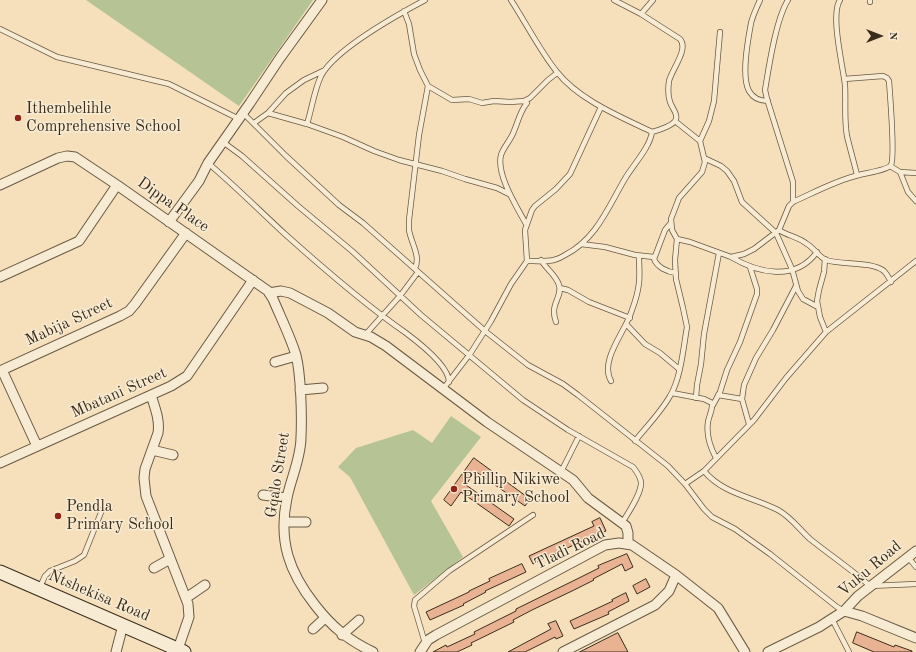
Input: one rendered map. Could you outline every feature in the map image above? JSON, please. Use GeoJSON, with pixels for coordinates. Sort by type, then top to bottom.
{"type":"FeatureCollection","features":[{"type":"Feature","properties":{"kind":"street"},"geometry":{"type":"LineString","coordinates":[[169,222],[199,181],[208,163],[280,58],[322,0]]}},
{"type":"Feature","properties":{"kind":"street","name":"Dippa Place"},"geometry":{"type":"LineString","coordinates":[[0,185],[58,158],[67,156],[75,157],[253,280]]}},
{"type":"Feature","properties":{"kind":"street"},"geometry":{"type":"LineString","coordinates":[[0,277],[79,241],[117,185]]}},
{"type":"Feature","properties":{"kind":"street","name":"Mabija Street"},"geometry":{"type":"LineString","coordinates":[[1,370],[125,313],[135,304],[186,233]]}},
{"type":"Feature","properties":{"kind":"street","name":"Gqalo Street"},"geometry":{"type":"LineString","coordinates":[[253,280],[269,293],[296,356],[300,390],[301,445],[287,498],[284,522],[285,544],[294,573],[308,596],[325,618],[342,635],[373,652]]}},
{"type":"Feature","properties":{"kind":"street","name":"Mbatani Street"},"geometry":{"type":"LineString","coordinates":[[0,463],[177,384],[187,376],[253,280]]}},
{"type":"Feature","properties":{"kind":"street"},"geometry":{"type":"LineString","coordinates":[[269,293],[281,291],[290,293],[328,313],[355,332],[372,337],[386,346],[486,422],[575,482],[588,498],[622,523],[628,532],[628,544]]}},
{"type":"Feature","properties":{"kind":"street"},"geometry":{"type":"LineString","coordinates":[[275,362],[296,356]]}},
{"type":"Feature","properties":{"kind":"street"},"geometry":{"type":"LineString","coordinates":[[1,370],[37,446]]}},
{"type":"Feature","properties":{"kind":"street"},"geometry":{"type":"LineString","coordinates":[[300,390],[323,388]]}},
{"type":"Feature","properties":{"kind":"street"},"geometry":{"type":"LineString","coordinates":[[152,395],[159,423],[158,433],[145,469],[144,487],[148,506],[186,598],[189,609],[189,617],[181,651]]}},
{"type":"Feature","properties":{"kind":"street"},"geometry":{"type":"LineString","coordinates":[[152,450],[173,455]]}},
{"type":"Feature","properties":{"kind":"street"},"geometry":{"type":"LineString","coordinates":[[263,495],[287,498]]}},
{"type":"Feature","properties":{"kind":"street"},"geometry":{"type":"LineString","coordinates":[[284,522],[306,522]]}},
{"type":"Feature","properties":{"kind":"street","name":"Tladi Road"},"geometry":{"type":"LineString","coordinates":[[420,652],[425,643],[436,635],[605,546],[619,543],[628,544],[676,575],[718,608],[745,652]]}},
{"type":"Feature","properties":{"kind":"street","name":"Vuku Road"},"geometry":{"type":"LineString","coordinates":[[768,652],[819,627],[844,611],[870,586],[916,551]]}},
{"type":"Feature","properties":{"kind":"street"},"geometry":{"type":"LineString","coordinates":[[154,568],[170,559]]}},
{"type":"Feature","properties":{"kind":"street","name":"Ntshekisa Road"},"geometry":{"type":"LineString","coordinates":[[0,572],[181,651]]}},
{"type":"Feature","properties":{"kind":"street"},"geometry":{"type":"LineString","coordinates":[[563,652],[655,605],[669,591],[676,575]]}},
{"type":"Feature","properties":{"kind":"street"},"geometry":{"type":"LineString","coordinates":[[186,598],[205,585]]}},
{"type":"Feature","properties":{"kind":"street"},"geometry":{"type":"LineString","coordinates":[[844,611],[862,616],[916,638]]}},
{"type":"Feature","properties":{"kind":"street"},"geometry":{"type":"LineString","coordinates":[[313,629],[325,618]]}},
{"type":"Feature","properties":{"kind":"street"},"geometry":{"type":"LineString","coordinates":[[342,635],[359,620]]}},
{"type":"Feature","properties":{"kind":"street"},"geometry":{"type":"LineString","coordinates":[[116,652],[123,625]]}},
{"type":"Feature","properties":{"kind":"lane"},"geometry":{"type":"LineString","coordinates":[[307,124],[320,78],[332,60],[374,30],[425,0]]}},
{"type":"Feature","properties":{"kind":"lane"},"geometry":{"type":"LineString","coordinates":[[511,0],[557,73],[569,85],[601,107],[652,132],[674,123],[675,121],[676,114],[669,98],[668,86],[670,76],[684,45],[680,39],[641,14],[614,0]]}},
{"type":"Feature","properties":{"kind":"lane"},"geometry":{"type":"LineString","coordinates":[[641,14],[653,0]]}},
{"type":"Feature","properties":{"kind":"lane"},"geometry":{"type":"LineString","coordinates":[[760,0],[751,23],[746,76],[748,88],[752,95],[759,100],[768,102]]}},
{"type":"Feature","properties":{"kind":"lane"},"geometry":{"type":"LineString","coordinates":[[788,0],[784,8],[774,46],[765,90],[793,182],[793,202]]}},
{"type":"Feature","properties":{"kind":"lane"},"geometry":{"type":"LineString","coordinates":[[840,0],[837,6],[836,20],[844,79],[847,136],[857,175]]}},
{"type":"Feature","properties":{"kind":"lane"},"geometry":{"type":"LineString","coordinates":[[404,11],[409,24],[417,65],[428,86],[452,100],[469,99],[482,103],[494,101],[520,102],[530,98],[557,73]]}},
{"type":"Feature","properties":{"kind":"lane"},"geometry":{"type":"LineString","coordinates":[[0,29],[56,57],[169,84],[254,123],[286,156],[339,205],[363,223],[485,331],[528,365],[563,384],[578,395],[668,466],[685,484],[704,509],[712,516],[735,529],[770,554],[844,611]]}},
{"type":"Feature","properties":{"kind":"lane"},"geometry":{"type":"LineString","coordinates":[[676,273],[667,271],[655,261],[654,257],[665,230],[670,224],[672,214],[680,198],[702,172],[705,165],[700,141],[709,121],[714,102],[720,32]]}},
{"type":"Feature","properties":{"kind":"lane"},"geometry":{"type":"LineString","coordinates":[[254,123],[268,113],[286,93],[304,80],[325,70]]}},
{"type":"Feature","properties":{"kind":"lane"},"geometry":{"type":"LineString","coordinates":[[731,257],[744,254],[754,249],[778,232],[789,206],[793,202],[857,175],[890,166],[892,161],[892,148],[889,81],[883,76],[844,79]]}},
{"type":"Feature","properties":{"kind":"lane"},"geometry":{"type":"LineString","coordinates":[[365,335],[400,296],[416,270],[416,256],[409,230],[409,220],[428,86]]}},
{"type":"Feature","properties":{"kind":"lane"},"geometry":{"type":"LineString","coordinates":[[526,224],[519,209],[508,194],[503,176],[501,156],[514,133],[527,103]]}},
{"type":"Feature","properties":{"kind":"lane"},"geometry":{"type":"LineString","coordinates":[[443,389],[470,354],[527,261],[525,233],[526,224],[534,207],[556,189],[570,174],[601,107]]}},
{"type":"Feature","properties":{"kind":"lane"},"geometry":{"type":"LineString","coordinates":[[268,113],[307,124],[400,160],[497,188],[508,194]]}},
{"type":"Feature","properties":{"kind":"lane"},"geometry":{"type":"LineString","coordinates":[[675,121],[700,141]]}},
{"type":"Feature","properties":{"kind":"lane"},"geometry":{"type":"LineString","coordinates":[[527,261],[554,260],[572,251],[581,244],[599,224],[626,176],[648,144],[652,132]]}},
{"type":"Feature","properties":{"kind":"lane"},"geometry":{"type":"LineString","coordinates":[[223,142],[242,156],[298,206],[352,251],[400,296],[523,400],[579,436],[631,465],[639,475],[641,483],[640,488],[622,523]]}},
{"type":"Feature","properties":{"kind":"lane"},"geometry":{"type":"LineString","coordinates":[[704,158],[721,166],[734,180],[742,202],[778,232],[806,242],[824,259],[833,262],[853,263],[880,269],[886,274],[891,282]]}},
{"type":"Feature","properties":{"kind":"lane"},"geometry":{"type":"LineString","coordinates":[[208,163],[234,185],[286,235],[381,316],[430,353],[446,371],[449,382]]}},
{"type":"Feature","properties":{"kind":"lane"},"geometry":{"type":"LineString","coordinates":[[890,166],[900,172],[916,173]]}},
{"type":"Feature","properties":{"kind":"lane"},"geometry":{"type":"LineString","coordinates":[[900,172],[908,192],[916,201]]}},
{"type":"Feature","properties":{"kind":"lane"},"geometry":{"type":"LineString","coordinates":[[635,440],[661,410],[672,393],[680,369],[687,327],[676,282],[675,260],[677,239],[670,224]]}},
{"type":"Feature","properties":{"kind":"lane"},"geometry":{"type":"LineString","coordinates":[[778,232],[793,271],[798,291],[803,299],[818,307]]}},
{"type":"Feature","properties":{"kind":"lane"},"geometry":{"type":"LineString","coordinates":[[677,239],[690,242],[731,257],[750,267],[761,270],[793,271],[810,260],[816,252]]}},
{"type":"Feature","properties":{"kind":"lane"},"geometry":{"type":"LineString","coordinates":[[581,244],[605,246],[639,256],[654,257]]}},
{"type":"Feature","properties":{"kind":"lane"},"geometry":{"type":"LineString","coordinates":[[696,398],[704,334],[719,253]]}},
{"type":"Feature","properties":{"kind":"lane"},"geometry":{"type":"LineString","coordinates":[[611,381],[608,374],[608,366],[617,341],[630,318],[639,284],[639,256]]}},
{"type":"Feature","properties":{"kind":"lane"},"geometry":{"type":"LineString","coordinates":[[824,259],[824,272],[817,298],[818,307],[826,332]]}},
{"type":"Feature","properties":{"kind":"lane"},"geometry":{"type":"LineString","coordinates":[[541,260],[556,279],[560,288],[553,310],[556,322]]}},
{"type":"Feature","properties":{"kind":"lane"},"geometry":{"type":"LineString","coordinates":[[685,484],[704,471],[749,424],[826,332],[916,261]]}},
{"type":"Feature","properties":{"kind":"lane"},"geometry":{"type":"LineString","coordinates":[[716,458],[711,450],[708,433],[708,421],[713,405],[740,342],[757,294],[757,289],[750,267]]}},
{"type":"Feature","properties":{"kind":"lane"},"geometry":{"type":"LineString","coordinates":[[749,424],[742,399],[744,385],[756,358],[773,330],[796,286]]}},
{"type":"Feature","properties":{"kind":"lane"},"geometry":{"type":"LineString","coordinates":[[560,288],[568,290],[589,302],[630,318]]}},
{"type":"Feature","properties":{"kind":"lane"},"geometry":{"type":"LineString","coordinates":[[626,325],[646,344],[680,369]]}},
{"type":"Feature","properties":{"kind":"lane"},"geometry":{"type":"LineString","coordinates":[[672,393],[708,400],[713,405]]}},
{"type":"Feature","properties":{"kind":"lane"},"geometry":{"type":"LineString","coordinates":[[718,395],[742,399]]}},
{"type":"Feature","properties":{"kind":"lane"},"geometry":{"type":"LineString","coordinates":[[561,472],[579,436]]}},
{"type":"Feature","properties":{"kind":"lane"},"geometry":{"type":"LineString","coordinates":[[704,471],[708,477],[730,491],[779,511],[832,557],[858,575],[870,586],[916,584]]}},
{"type":"Feature","properties":{"kind":"lane"},"geometry":{"type":"LineString","coordinates":[[39,589],[45,576],[50,571],[75,561],[84,554],[102,510]]}},
{"type":"Feature","properties":{"kind":"lane"},"geometry":{"type":"LineString","coordinates":[[425,643],[414,606],[415,600],[430,586],[468,558],[533,515]]}},
{"type":"Feature","properties":{"kind":"lane"},"geometry":{"type":"LineString","coordinates":[[908,557],[916,567]]}},
{"type":"Feature","properties":{"kind":"lane"},"geometry":{"type":"LineString","coordinates":[[832,619],[849,652]]}},
{"type":"Feature","properties":{"kind":"green space"},"geometry":{"type":"Polygon","coordinates":[[[86,0],[313,0],[239,106],[86,0]]]}},
{"type":"Feature","properties":{"kind":"green space"},"geometry":{"type":"Polygon","coordinates":[[[451,416],[481,437],[431,501],[463,557],[414,595],[350,477],[338,467],[356,448],[413,430],[432,443],[451,416]]]}},
{"type":"Feature","properties":{"kind":"building"},"geometry":{"type":"Polygon","coordinates":[[[474,458],[530,499],[525,506],[475,471],[466,485],[514,519],[509,526],[461,492],[451,506],[444,500],[474,458]]]}},
{"type":"Feature","properties":{"kind":"building"},"geometry":{"type":"Polygon","coordinates":[[[600,518],[606,531],[533,564],[529,556],[594,526],[592,522],[600,518]]]}},
{"type":"Feature","properties":{"kind":"building"},"geometry":{"type":"Polygon","coordinates":[[[627,554],[633,567],[625,571],[622,564],[593,579],[594,580],[513,620],[514,622],[471,643],[472,645],[457,652],[433,652],[446,645],[447,647],[475,634],[474,632],[516,611],[516,609],[599,568],[598,566],[627,554]]]}},
{"type":"Feature","properties":{"kind":"building"},"geometry":{"type":"Polygon","coordinates":[[[522,564],[526,572],[485,591],[486,592],[463,604],[464,605],[430,620],[426,612],[490,581],[489,579],[522,564]]]}},
{"type":"Feature","properties":{"kind":"building"},"geometry":{"type":"Polygon","coordinates":[[[646,579],[650,587],[637,594],[633,586],[646,579]]]}},
{"type":"Feature","properties":{"kind":"building"},"geometry":{"type":"Polygon","coordinates":[[[626,593],[629,601],[608,612],[609,614],[574,629],[570,621],[613,601],[612,600],[626,593]]]}},
{"type":"Feature","properties":{"kind":"building"},"geometry":{"type":"Polygon","coordinates":[[[556,621],[563,636],[556,639],[555,637],[525,652],[508,652],[551,629],[548,624],[556,621]]]}},
{"type":"Feature","properties":{"kind":"building"},"geometry":{"type":"Polygon","coordinates":[[[857,632],[894,647],[895,645],[912,652],[874,652],[853,643],[857,632]]]}},
{"type":"Feature","properties":{"kind":"building"},"geometry":{"type":"Polygon","coordinates":[[[618,633],[628,652],[580,652],[618,633]]]}},
{"type":"Feature","properties":{"kind":"place","name":"Ithembelihle Comprehensive School"},"geometry":{"type":"Point","coordinates":[18,118]}},
{"type":"Feature","properties":{"kind":"place","name":"Phillip Nikiwe Primary School"},"geometry":{"type":"Point","coordinates":[454,489]}},
{"type":"Feature","properties":{"kind":"place","name":"Pendla Primary School"},"geometry":{"type":"Point","coordinates":[58,516]}}]}
